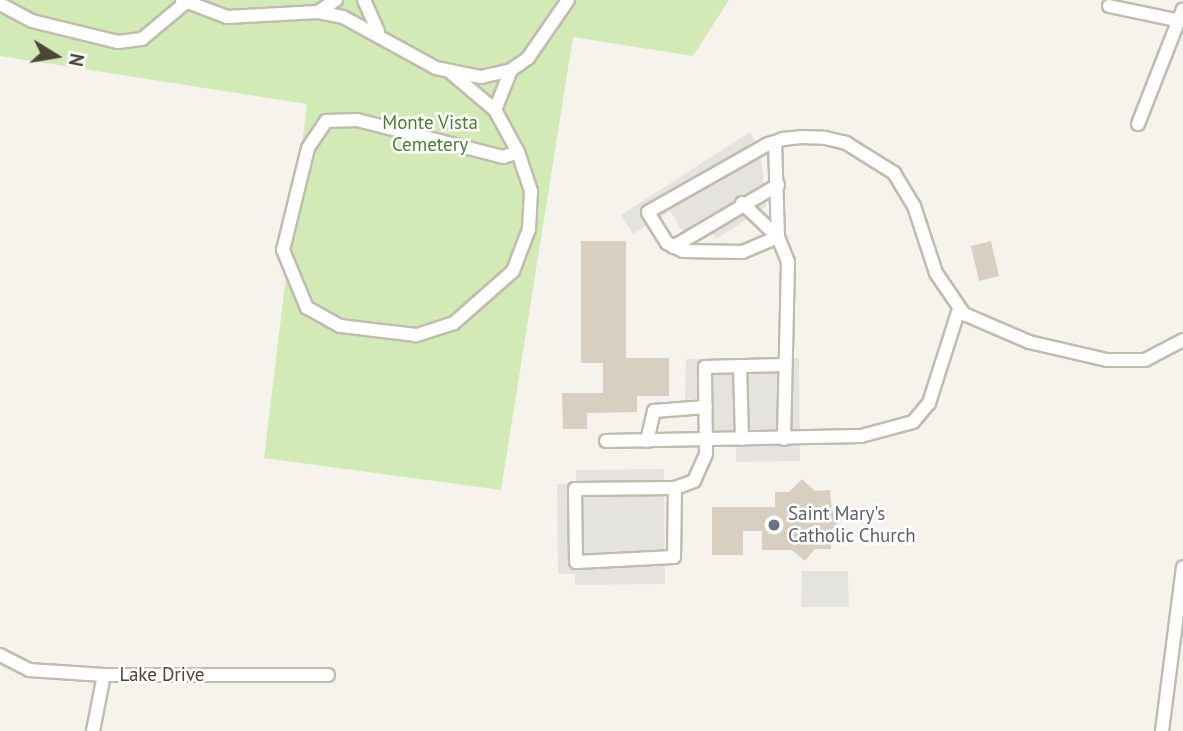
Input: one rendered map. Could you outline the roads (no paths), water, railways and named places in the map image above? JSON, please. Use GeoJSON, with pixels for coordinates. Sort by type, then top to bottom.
{"type":"FeatureCollection","features":[{"type":"Feature","properties":{"kind":"street"},"geometry":{"type":"LineString","coordinates":[[318,12],[336,0]]}},
{"type":"Feature","properties":{"kind":"street"},"geometry":{"type":"LineString","coordinates":[[364,0],[378,32]]}},
{"type":"Feature","properties":{"kind":"street"},"geometry":{"type":"LineString","coordinates":[[495,110],[511,71],[542,42],[568,0]]}},
{"type":"Feature","properties":{"kind":"street"},"geometry":{"type":"LineString","coordinates":[[0,4],[32,21],[118,42],[142,38],[184,2],[227,17],[318,12],[378,32],[450,72],[495,110],[518,152],[531,191],[529,229],[513,271],[491,296],[454,323],[416,335],[340,326],[307,308],[282,250],[308,148],[326,121],[357,120],[503,157],[518,152]]}},
{"type":"Feature","properties":{"kind":"street"},"geometry":{"type":"LineString","coordinates":[[1109,6],[1182,15],[1138,124]]}},
{"type":"Feature","properties":{"kind":"street"},"geometry":{"type":"LineString","coordinates":[[450,72],[488,77],[511,71]]}},
{"type":"Feature","properties":{"kind":"street"},"geometry":{"type":"LineString","coordinates":[[673,247],[648,212],[775,142],[801,137],[846,143],[894,173],[914,206],[936,273],[959,309],[1029,342],[1107,360],[1145,360],[1183,340]]}},
{"type":"Feature","properties":{"kind":"street"},"geometry":{"type":"LineString","coordinates":[[775,142],[778,237],[789,281],[784,365],[785,439]]}},
{"type":"Feature","properties":{"kind":"street"},"geometry":{"type":"LineString","coordinates":[[673,247],[742,202],[778,185]]}},
{"type":"Feature","properties":{"kind":"street"},"geometry":{"type":"LineString","coordinates":[[742,202],[778,237]]}},
{"type":"Feature","properties":{"kind":"street"},"geometry":{"type":"LineString","coordinates":[[673,247],[743,252],[778,237]]}},
{"type":"Feature","properties":{"kind":"street"},"geometry":{"type":"LineString","coordinates":[[606,441],[861,436],[913,422],[929,403],[959,309]]}},
{"type":"Feature","properties":{"kind":"street"},"geometry":{"type":"LineString","coordinates":[[676,488],[674,557],[576,562],[575,489],[676,488],[702,470],[706,440],[705,367],[784,365]]}},
{"type":"Feature","properties":{"kind":"street"},"geometry":{"type":"LineString","coordinates":[[740,366],[742,439]]}},
{"type":"Feature","properties":{"kind":"street"},"geometry":{"type":"LineString","coordinates":[[648,440],[654,411],[706,407]]}},
{"type":"Feature","properties":{"kind":"street"},"geometry":{"type":"LineString","coordinates":[[1163,731],[1183,567]]}},
{"type":"Feature","properties":{"kind":"street","name":"Lake Drive"},"geometry":{"type":"LineString","coordinates":[[0,655],[29,670],[104,675],[328,676]]}},
{"type":"Feature","properties":{"kind":"street"},"geometry":{"type":"LineString","coordinates":[[93,731],[104,675]]}},
{"type":"Feature","properties":{"kind":"place","name":"Saint Mary's Catholic Church"},"geometry":{"type":"Point","coordinates":[774,525]}},
{"type":"Feature","properties":{"kind":"park label","name":"Monte Vista Cemetery"},"geometry":{"type":"Point","coordinates":[430,134]}}]}
